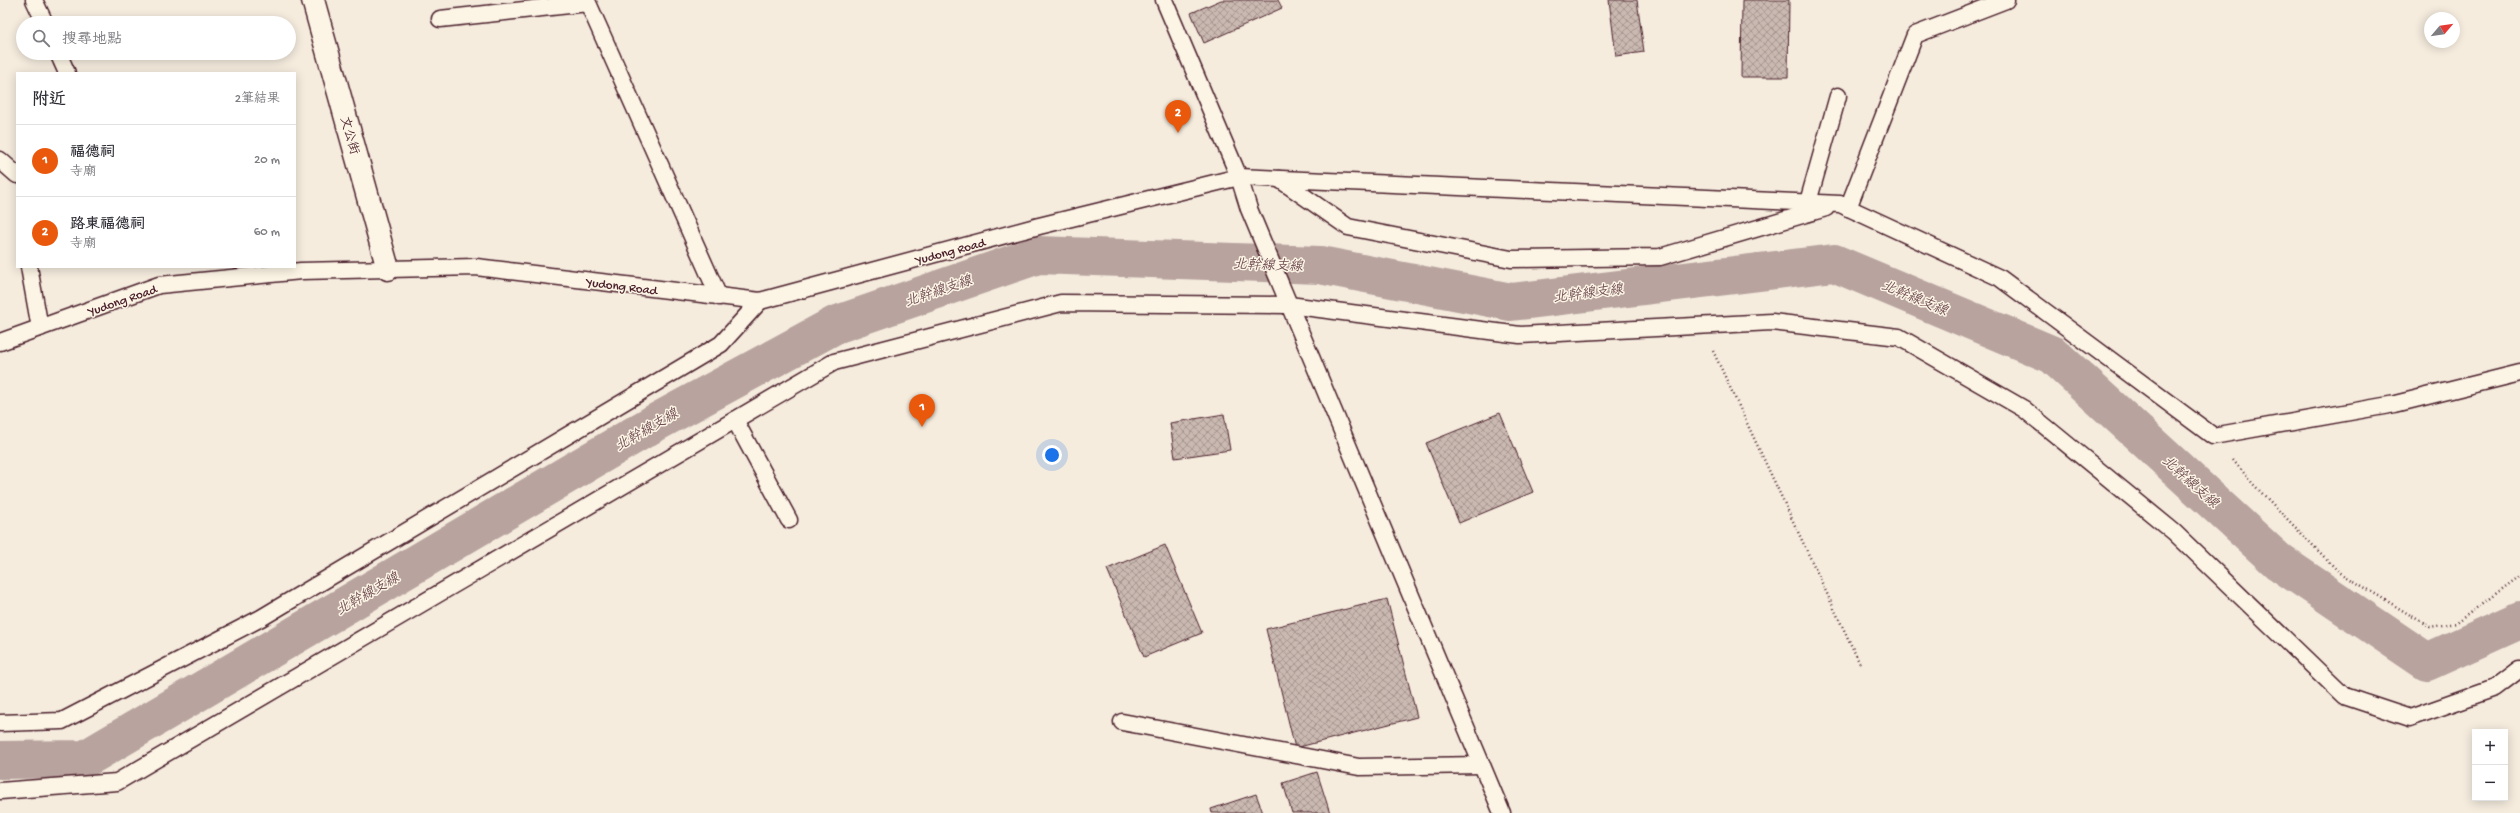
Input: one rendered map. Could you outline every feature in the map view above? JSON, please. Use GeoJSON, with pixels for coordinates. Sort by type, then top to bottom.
{"type":"FeatureCollection","features":[{"type":"Feature","properties":{"kind":"street","name":"文公街"},"geometry":{"type":"LineString","coordinates":[[313,0],[388,269]]}},
{"type":"Feature","properties":{"kind":"lane"},"geometry":{"type":"LineString","coordinates":[[34,0],[42,16]]}},
{"type":"Feature","properties":{"kind":"lane"},"geometry":{"type":"LineString","coordinates":[[1164,0],[1239,177],[1249,209],[1502,813]]}},
{"type":"Feature","properties":{"kind":"lane"},"geometry":{"type":"LineString","coordinates":[[1844,206],[1915,35],[2006,0]]}},
{"type":"Feature","properties":{"kind":"lane"},"geometry":{"type":"LineString","coordinates":[[440,18],[588,3],[719,297]]}},
{"type":"Feature","properties":{"kind":"lane"},"geometry":{"type":"LineString","coordinates":[[61,60],[67,72]]}},
{"type":"Feature","properties":{"kind":"lane"},"geometry":{"type":"LineString","coordinates":[[1808,202],[1838,96]]}},
{"type":"Feature","properties":{"kind":"lane"},"geometry":{"type":"LineString","coordinates":[[0,160],[16,174]]}},
{"type":"Feature","properties":{"kind":"lane","name":"Yudong Road"},"geometry":{"type":"LineString","coordinates":[[0,342],[159,285],[301,271],[476,267],[760,301],[1039,226],[1239,177],[1808,202],[1844,206]]}},
{"type":"Feature","properties":{"kind":"lane"},"geometry":{"type":"LineString","coordinates":[[1279,179],[1348,227],[1511,260],[1660,257],[1844,206],[2000,278],[2213,436],[2394,404],[2520,373]]}},
{"type":"Feature","properties":{"kind":"lane"},"geometry":{"type":"LineString","coordinates":[[29,268],[40,328]]}},
{"type":"Feature","properties":{"kind":"lane"},"geometry":{"type":"LineString","coordinates":[[0,723],[62,721],[261,618],[721,344],[760,301]]}},
{"type":"Feature","properties":{"kind":"lane"},"geometry":{"type":"LineString","coordinates":[[0,791],[117,782],[834,362],[1061,303],[1289,305],[1520,335],[1772,322],[1899,337],[2024,409],[2174,532],[2344,696],[2410,718],[2496,688],[2520,669]]}},
{"type":"Feature","properties":{"kind":"lane"},"geometry":{"type":"LineString","coordinates":[[735,420],[789,520]]}},
{"type":"Feature","properties":{"kind":"lane"},"geometry":{"type":"LineString","coordinates":[[1122,722],[1359,767],[1482,765]]}},
{"type":"Feature","properties":{"kind":"path"},"geometry":{"type":"LineString","coordinates":[[1701,326],[1861,666]]}},
{"type":"Feature","properties":{"kind":"path"},"geometry":{"type":"LineString","coordinates":[[2213,436],[2254,485],[2339,572],[2430,627],[2456,623],[2520,576]]}},
{"type":"Feature","properties":{"kind":"building"},"geometry":{"type":"Polygon","coordinates":[[[1221,0],[1278,0],[1282,8],[1204,43],[1191,13],[1221,0]]]}},
{"type":"Feature","properties":{"kind":"building"},"geometry":{"type":"Polygon","coordinates":[[[1609,0],[1637,0],[1644,52],[1616,56],[1609,0]]]}},
{"type":"Feature","properties":{"kind":"building"},"geometry":{"type":"Polygon","coordinates":[[[1742,0],[1789,0],[1788,77],[1741,77],[1742,0]]]}},
{"type":"Feature","properties":{"kind":"building"},"geometry":{"type":"Polygon","coordinates":[[[1500,413],[1533,492],[1459,523],[1426,443],[1500,413]]]}},
{"type":"Feature","properties":{"kind":"building"},"geometry":{"type":"Polygon","coordinates":[[[1224,414],[1230,450],[1175,458],[1170,423],[1224,414]]]}},
{"type":"Feature","properties":{"kind":"building"},"geometry":{"type":"Polygon","coordinates":[[[1165,545],[1202,633],[1144,657],[1107,569],[1165,545]]]}},
{"type":"Feature","properties":{"kind":"building"},"geometry":{"type":"Polygon","coordinates":[[[1387,599],[1417,717],[1295,748],[1266,629],[1387,599]]]}},
{"type":"Feature","properties":{"kind":"building"},"geometry":{"type":"Polygon","coordinates":[[[1317,772],[1330,813],[1292,813],[1283,783],[1317,772]]]}},
{"type":"Feature","properties":{"kind":"building"},"geometry":{"type":"Polygon","coordinates":[[[1256,794],[1263,813],[1212,813],[1211,809],[1256,794]]]}},
{"type":"Feature","properties":{"kind":"waterway","name":"北幹線支線"},"geometry":{"type":"LineString","coordinates":[[0,760],[85,759],[653,424],[835,325],[1038,255],[1320,265],[1511,302],[1834,263],[2053,355],[2279,562],[2427,662],[2520,620]]}},
{"type":"Feature","properties":{"kind":"place","name":"路東福德祠"},"geometry":{"type":"Point","coordinates":[1178,133]}},
{"type":"Feature","properties":{"kind":"place","name":"福德祠"},"geometry":{"type":"Point","coordinates":[922,427]}}]}
